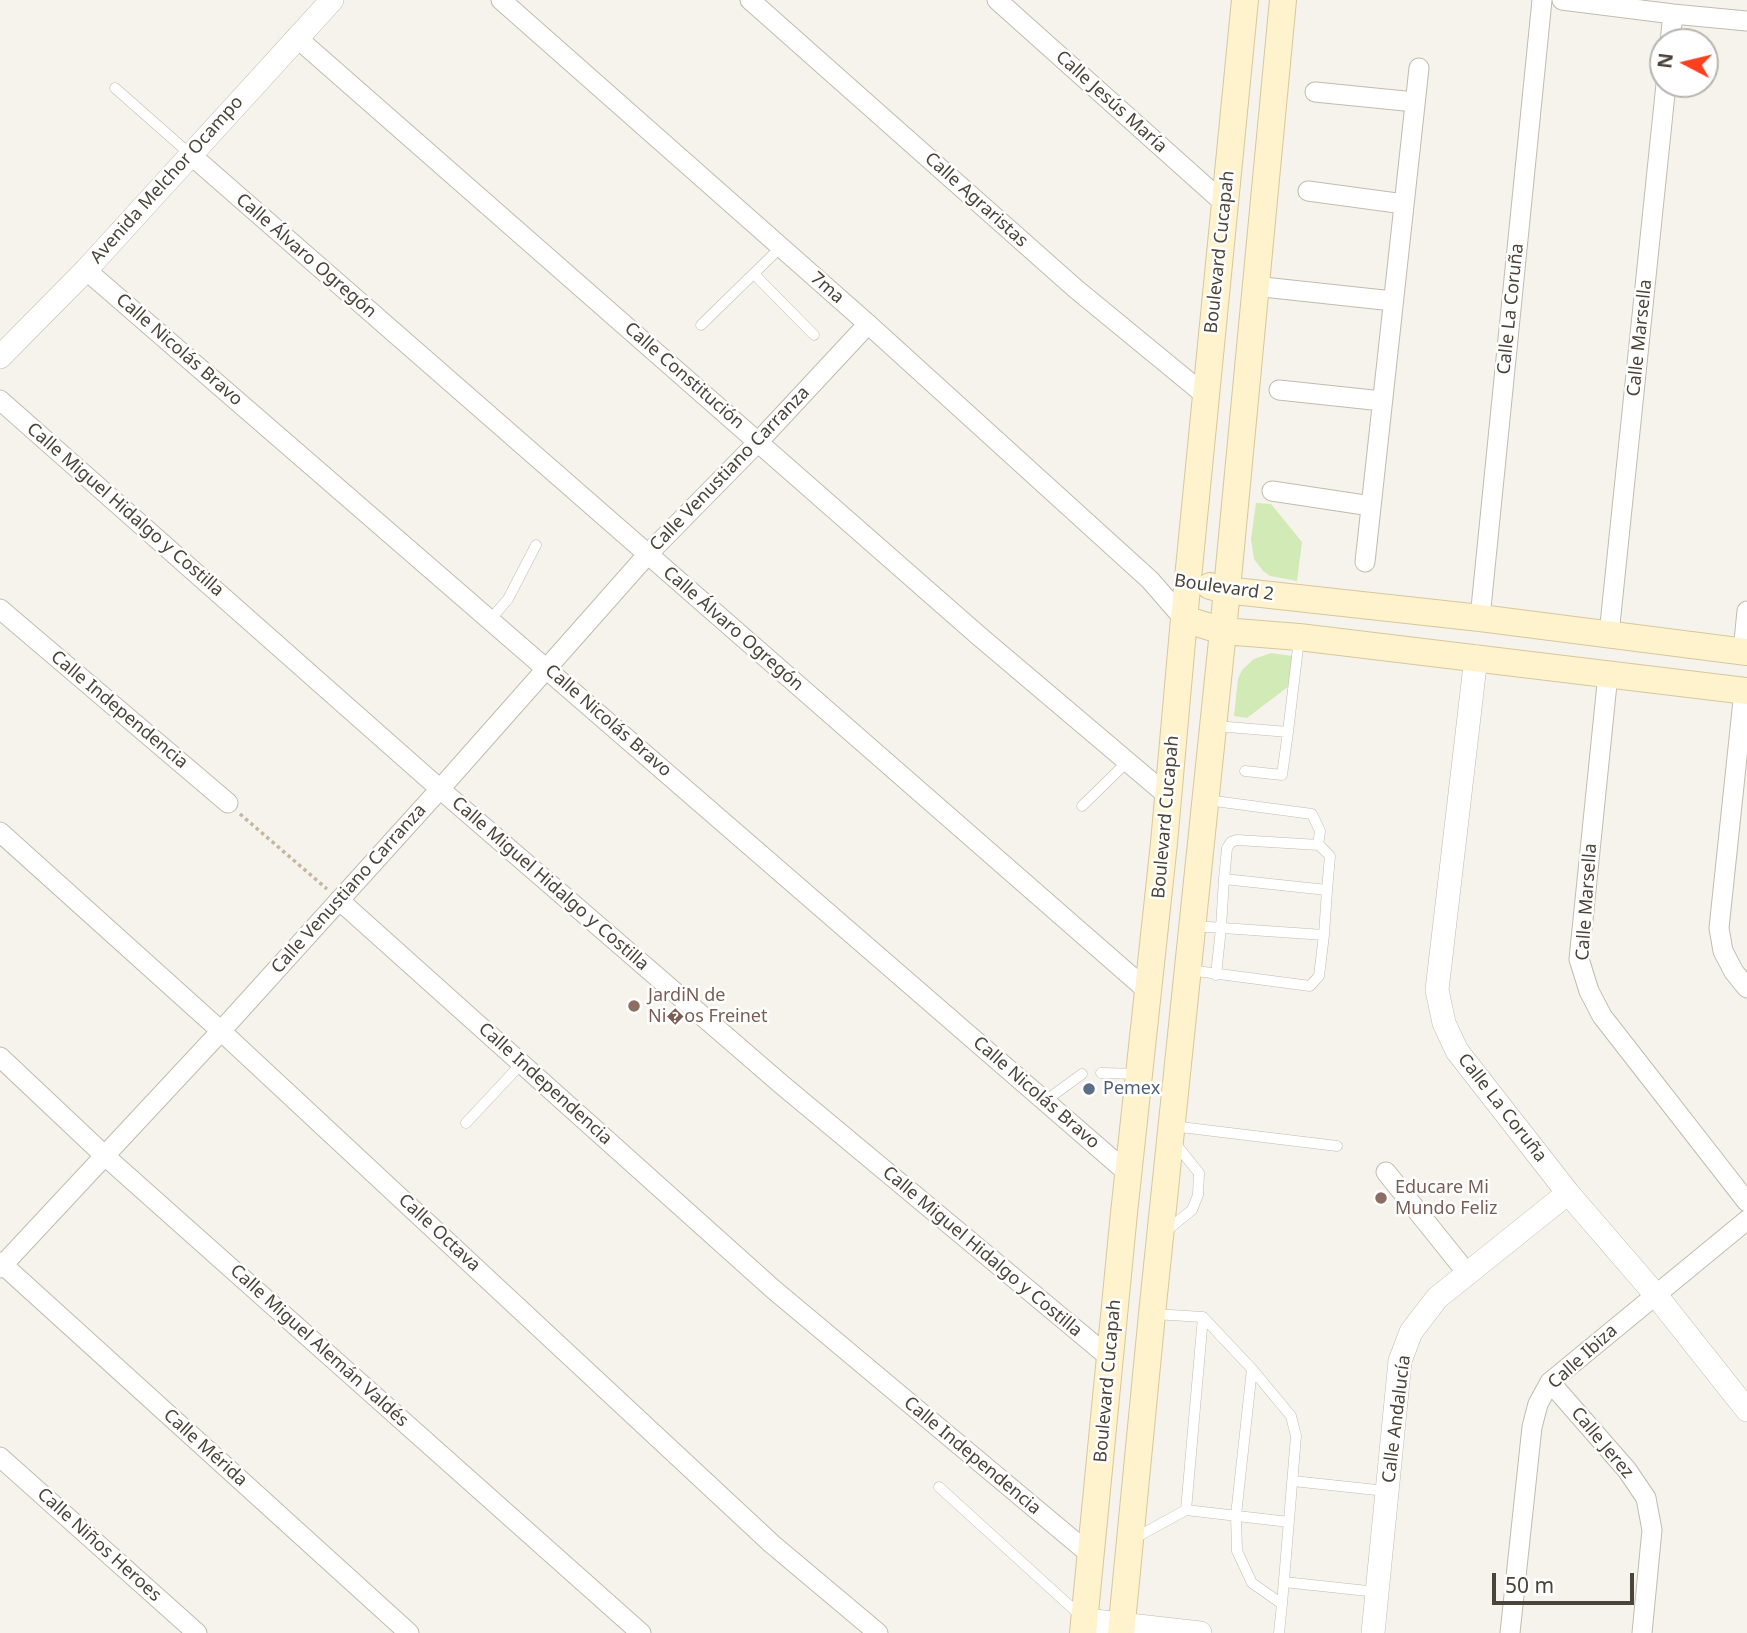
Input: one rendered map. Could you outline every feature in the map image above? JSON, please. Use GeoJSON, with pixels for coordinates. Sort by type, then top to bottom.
{"type":"FeatureCollection","features":[{"type":"Feature","properties":{"kind":"main road","name":"Boulevard Cucapah"},"geometry":{"type":"LineString","coordinates":[[1084,1626],[1124,1213],[1164,843],[1245,0]]}},
{"type":"Feature","properties":{"kind":"main road","name":"Boulevard Cucapah"},"geometry":{"type":"LineString","coordinates":[[1122,1629],[1152,1314],[1194,926],[1283,0]]}},
{"type":"Feature","properties":{"kind":"main road","name":"Boulevard 2"},"geometry":{"type":"LineString","coordinates":[[1188,580],[1226,590],[1480,618],[1745,652]]}},
{"type":"Feature","properties":{"kind":"main road","name":"Boulevard 2"},"geometry":{"type":"LineString","coordinates":[[1184,619],[1223,631],[1476,657],[1745,691]]}},
{"type":"Feature","properties":{"kind":"main road"},"geometry":{"type":"LineString","coordinates":[[1164,843],[1172,920],[1179,952],[1189,970]]}},
{"type":"Feature","properties":{"kind":"main road"},"geometry":{"type":"LineString","coordinates":[[1124,1213],[1131,1281],[1139,1300],[1152,1314]]}},
{"type":"Feature","properties":{"kind":"street","name":"Avenida Melchor Ocampo"},"geometry":{"type":"LineString","coordinates":[[0,358],[86,270],[332,0]]}},
{"type":"Feature","properties":{"kind":"street","name":"7ma"},"geometry":{"type":"LineString","coordinates":[[502,0],[868,324],[1150,580]]}},
{"type":"Feature","properties":{"kind":"street","name":"Calle Agraristas"},"geometry":{"type":"LineString","coordinates":[[750,0],[1076,289],[1206,395]]}},
{"type":"Feature","properties":{"kind":"street","name":"Calle Jesús María"},"geometry":{"type":"LineString","coordinates":[[998,0],[1226,204]]}},
{"type":"Feature","properties":{"kind":"street","name":"Calle La Coruña"},"geometry":{"type":"LineString","coordinates":[[1480,618],[1542,0]]}},
{"type":"Feature","properties":{"kind":"street"},"geometry":{"type":"LineString","coordinates":[[1562,0],[1673,15],[1747,21]]}},
{"type":"Feature","properties":{"kind":"street"},"geometry":{"type":"LineString","coordinates":[[1672,28],[1673,15]]}},
{"type":"Feature","properties":{"kind":"street","name":"Calle Constitución"},"geometry":{"type":"LineString","coordinates":[[296,37],[979,636],[1168,796]]}},
{"type":"Feature","properties":{"kind":"street"},"geometry":{"type":"LineString","coordinates":[[1365,562],[1419,68]]}},
{"type":"Feature","properties":{"kind":"street"},"geometry":{"type":"LineString","coordinates":[[1315,92],[1415,102]]}},
{"type":"Feature","properties":{"kind":"street","name":"Calle Marsella"},"geometry":{"type":"LineString","coordinates":[[1609,634],[1665,98]]}},
{"type":"Feature","properties":{"kind":"street","name":"Calle Álvaro Ogregón"},"geometry":{"type":"LineString","coordinates":[[191,155],[1149,992]]}},
{"type":"Feature","properties":{"kind":"street"},"geometry":{"type":"LineString","coordinates":[[1308,191],[1404,204]]}},
{"type":"Feature","properties":{"kind":"street","name":"Calle Nicolás Bravo"},"geometry":{"type":"LineString","coordinates":[[86,270],[1129,1174]]}},
{"type":"Feature","properties":{"kind":"street"},"geometry":{"type":"LineString","coordinates":[[1254,286],[1394,301]]}},
{"type":"Feature","properties":{"kind":"street","name":"Calle Venustiano Carranza"},"geometry":{"type":"LineString","coordinates":[[1,1265],[221,1031],[647,555],[759,441],[868,324]]}},
{"type":"Feature","properties":{"kind":"street"},"geometry":{"type":"LineString","coordinates":[[1279,390],[1382,401]]}},
{"type":"Feature","properties":{"kind":"street","name":"Calle Miguel Hidalgo y Costilla"},"geometry":{"type":"LineString","coordinates":[[0,400],[440,789],[781,1084],[1110,1359]]}},
{"type":"Feature","properties":{"kind":"street"},"geometry":{"type":"LineString","coordinates":[[1272,491],[1371,506]]}},
{"type":"Feature","properties":{"kind":"street","name":"Boulevard 2"},"geometry":{"type":"LineString","coordinates":[[1150,580],[1188,580]]}},
{"type":"Feature","properties":{"kind":"street","name":"Boulevard 2"},"geometry":{"type":"LineString","coordinates":[[1150,580],[1184,619]]}},
{"type":"Feature","properties":{"kind":"street","name":"Calle Independencia"},"geometry":{"type":"LineString","coordinates":[[0,609],[228,803]]}},
{"type":"Feature","properties":{"kind":"street"},"geometry":{"type":"LineString","coordinates":[[1745,652],[1747,611]]}},
{"type":"Feature","properties":{"kind":"street","name":"Calle La Coruña"},"geometry":{"type":"LineString","coordinates":[[1476,657],[1437,990],[1444,1023],[1457,1051],[1569,1193],[1655,1294],[1747,1410]]}},
{"type":"Feature","properties":{"kind":"street","name":"Calle Marsella"},"geometry":{"type":"LineString","coordinates":[[1608,674],[1580,959],[1589,991],[1602,1016],[1747,1202]]}},
{"type":"Feature","properties":{"kind":"street"},"geometry":{"type":"LineString","coordinates":[[1745,691],[1719,928],[1723,951],[1734,972],[1747,988]]}},
{"type":"Feature","properties":{"kind":"street","name":"Calle Octava"},"geometry":{"type":"LineString","coordinates":[[0,832],[221,1031],[772,1544],[878,1633]]}},
{"type":"Feature","properties":{"kind":"street","name":"Calle Independencia"},"geometry":{"type":"LineString","coordinates":[[339,900],[773,1289],[1092,1556]]}},
{"type":"Feature","properties":{"kind":"street","name":"Calle Miguel Alemán Valdés"},"geometry":{"type":"LineString","coordinates":[[0,1057],[105,1156],[641,1633]]}},
{"type":"Feature","properties":{"kind":"street"},"geometry":{"type":"LineString","coordinates":[[1385,1172],[1467,1273]]}},
{"type":"Feature","properties":{"kind":"street","name":"Calle Andalucía"},"geometry":{"type":"LineString","coordinates":[[1373,1633],[1400,1361],[1411,1332],[1437,1298],[1569,1193]]}},
{"type":"Feature","properties":{"kind":"street","name":"Calle Ibiza"},"geometry":{"type":"LineString","coordinates":[[1510,1633],[1532,1427],[1538,1404],[1550,1382],[1747,1220]]}},
{"type":"Feature","properties":{"kind":"street","name":"Calle Mérida"},"geometry":{"type":"LineString","coordinates":[[1,1265],[409,1633]]}},
{"type":"Feature","properties":{"kind":"street","name":"Calle Jerez"},"geometry":{"type":"LineString","coordinates":[[1550,1382],[1628,1470],[1646,1498],[1652,1530],[1642,1633]]}},
{"type":"Feature","properties":{"kind":"street","name":"Calle Niños Heroes"},"geometry":{"type":"LineString","coordinates":[[0,1457],[197,1633]]}},
{"type":"Feature","properties":{"kind":"street"},"geometry":{"type":"LineString","coordinates":[[1084,1626],[1200,1633]]}},
{"type":"Feature","properties":{"kind":"lane"},"geometry":{"type":"LineString","coordinates":[[115,88],[191,155]]}},
{"type":"Feature","properties":{"kind":"lane"},"geometry":{"type":"LineString","coordinates":[[701,325],[781,247]]}},
{"type":"Feature","properties":{"kind":"lane"},"geometry":{"type":"LineString","coordinates":[[754,274],[814,335]]}},
{"type":"Feature","properties":{"kind":"lane"},"geometry":{"type":"LineString","coordinates":[[490,620],[508,599],[536,545]]}},
{"type":"Feature","properties":{"kind":"lane"},"geometry":{"type":"LineString","coordinates":[[1245,771],[1282,775],[1299,637]]}},
{"type":"Feature","properties":{"kind":"lane"},"geometry":{"type":"LineString","coordinates":[[1212,726],[1288,732]]}},
{"type":"Feature","properties":{"kind":"lane"},"geometry":{"type":"LineString","coordinates":[[1082,806],[1126,763]]}},
{"type":"Feature","properties":{"kind":"lane"},"geometry":{"type":"LineString","coordinates":[[1206,800],[1312,814],[1321,831],[1318,845]]}},
{"type":"Feature","properties":{"kind":"lane"},"geometry":{"type":"LineString","coordinates":[[1189,970],[1216,975],[1310,986],[1320,976],[1330,856],[1318,845],[1237,840],[1231,842],[1227,848],[1216,975]]}},
{"type":"Feature","properties":{"kind":"lane"},"geometry":{"type":"LineString","coordinates":[[1224,879],[1327,890]]}},
{"type":"Feature","properties":{"kind":"lane"},"geometry":{"type":"LineString","coordinates":[[1194,926],[1324,935]]}},
{"type":"Feature","properties":{"kind":"lane"},"geometry":{"type":"LineString","coordinates":[[466,1123],[522,1063]]}},
{"type":"Feature","properties":{"kind":"lane"},"geometry":{"type":"LineString","coordinates":[[1101,1073],[1140,1074]]}},
{"type":"Feature","properties":{"kind":"lane"},"geometry":{"type":"LineString","coordinates":[[1045,1101],[1082,1074]]}},
{"type":"Feature","properties":{"kind":"lane"},"geometry":{"type":"LineString","coordinates":[[1171,1132],[1337,1146]]}},
{"type":"Feature","properties":{"kind":"lane"},"geometry":{"type":"LineString","coordinates":[[1152,1314],[1203,1317],[1252,1369],[1291,1416],[1295,1425],[1293,1481],[1279,1633]]}},
{"type":"Feature","properties":{"kind":"lane"},"geometry":{"type":"LineString","coordinates":[[1186,1510],[1203,1317]]}},
{"type":"Feature","properties":{"kind":"lane"},"geometry":{"type":"LineString","coordinates":[[1252,1369],[1236,1515],[1237,1551],[1252,1583],[1282,1604]]}},
{"type":"Feature","properties":{"kind":"lane"},"geometry":{"type":"LineString","coordinates":[[1293,1481],[1387,1491]]}},
{"type":"Feature","properties":{"kind":"lane"},"geometry":{"type":"LineString","coordinates":[[939,1487],[1084,1626]]}},
{"type":"Feature","properties":{"kind":"lane"},"geometry":{"type":"LineString","coordinates":[[1129,1541],[1186,1510],[1289,1522]]}},
{"type":"Feature","properties":{"kind":"lane"},"geometry":{"type":"LineString","coordinates":[[1284,1582],[1378,1592]]}},
{"type":"Feature","properties":{"kind":"path"},"geometry":{"type":"LineString","coordinates":[[228,803],[339,900]]}},
{"type":"Feature","properties":{"kind":"green space"},"geometry":{"type":"Polygon","coordinates":[[[1256,503],[1271,504],[1302,542],[1297,581],[1270,576],[1254,559],[1251,539],[1256,503]]]}},
{"type":"Feature","properties":{"kind":"green space"},"geometry":{"type":"Polygon","coordinates":[[[1271,653],[1292,656],[1289,686],[1247,718],[1234,716],[1238,679],[1242,670],[1254,659],[1271,653]]]}},
{"type":"Feature","properties":{"kind":"place","name":"JardiN de Ni�os Freinet"},"geometry":{"type":"Point","coordinates":[634,1006]}},
{"type":"Feature","properties":{"kind":"place","name":"Pemex"},"geometry":{"type":"Point","coordinates":[1089,1089]}},
{"type":"Feature","properties":{"kind":"place","name":"Educare Mi Mundo Feliz"},"geometry":{"type":"Point","coordinates":[1381,1198]}}]}
